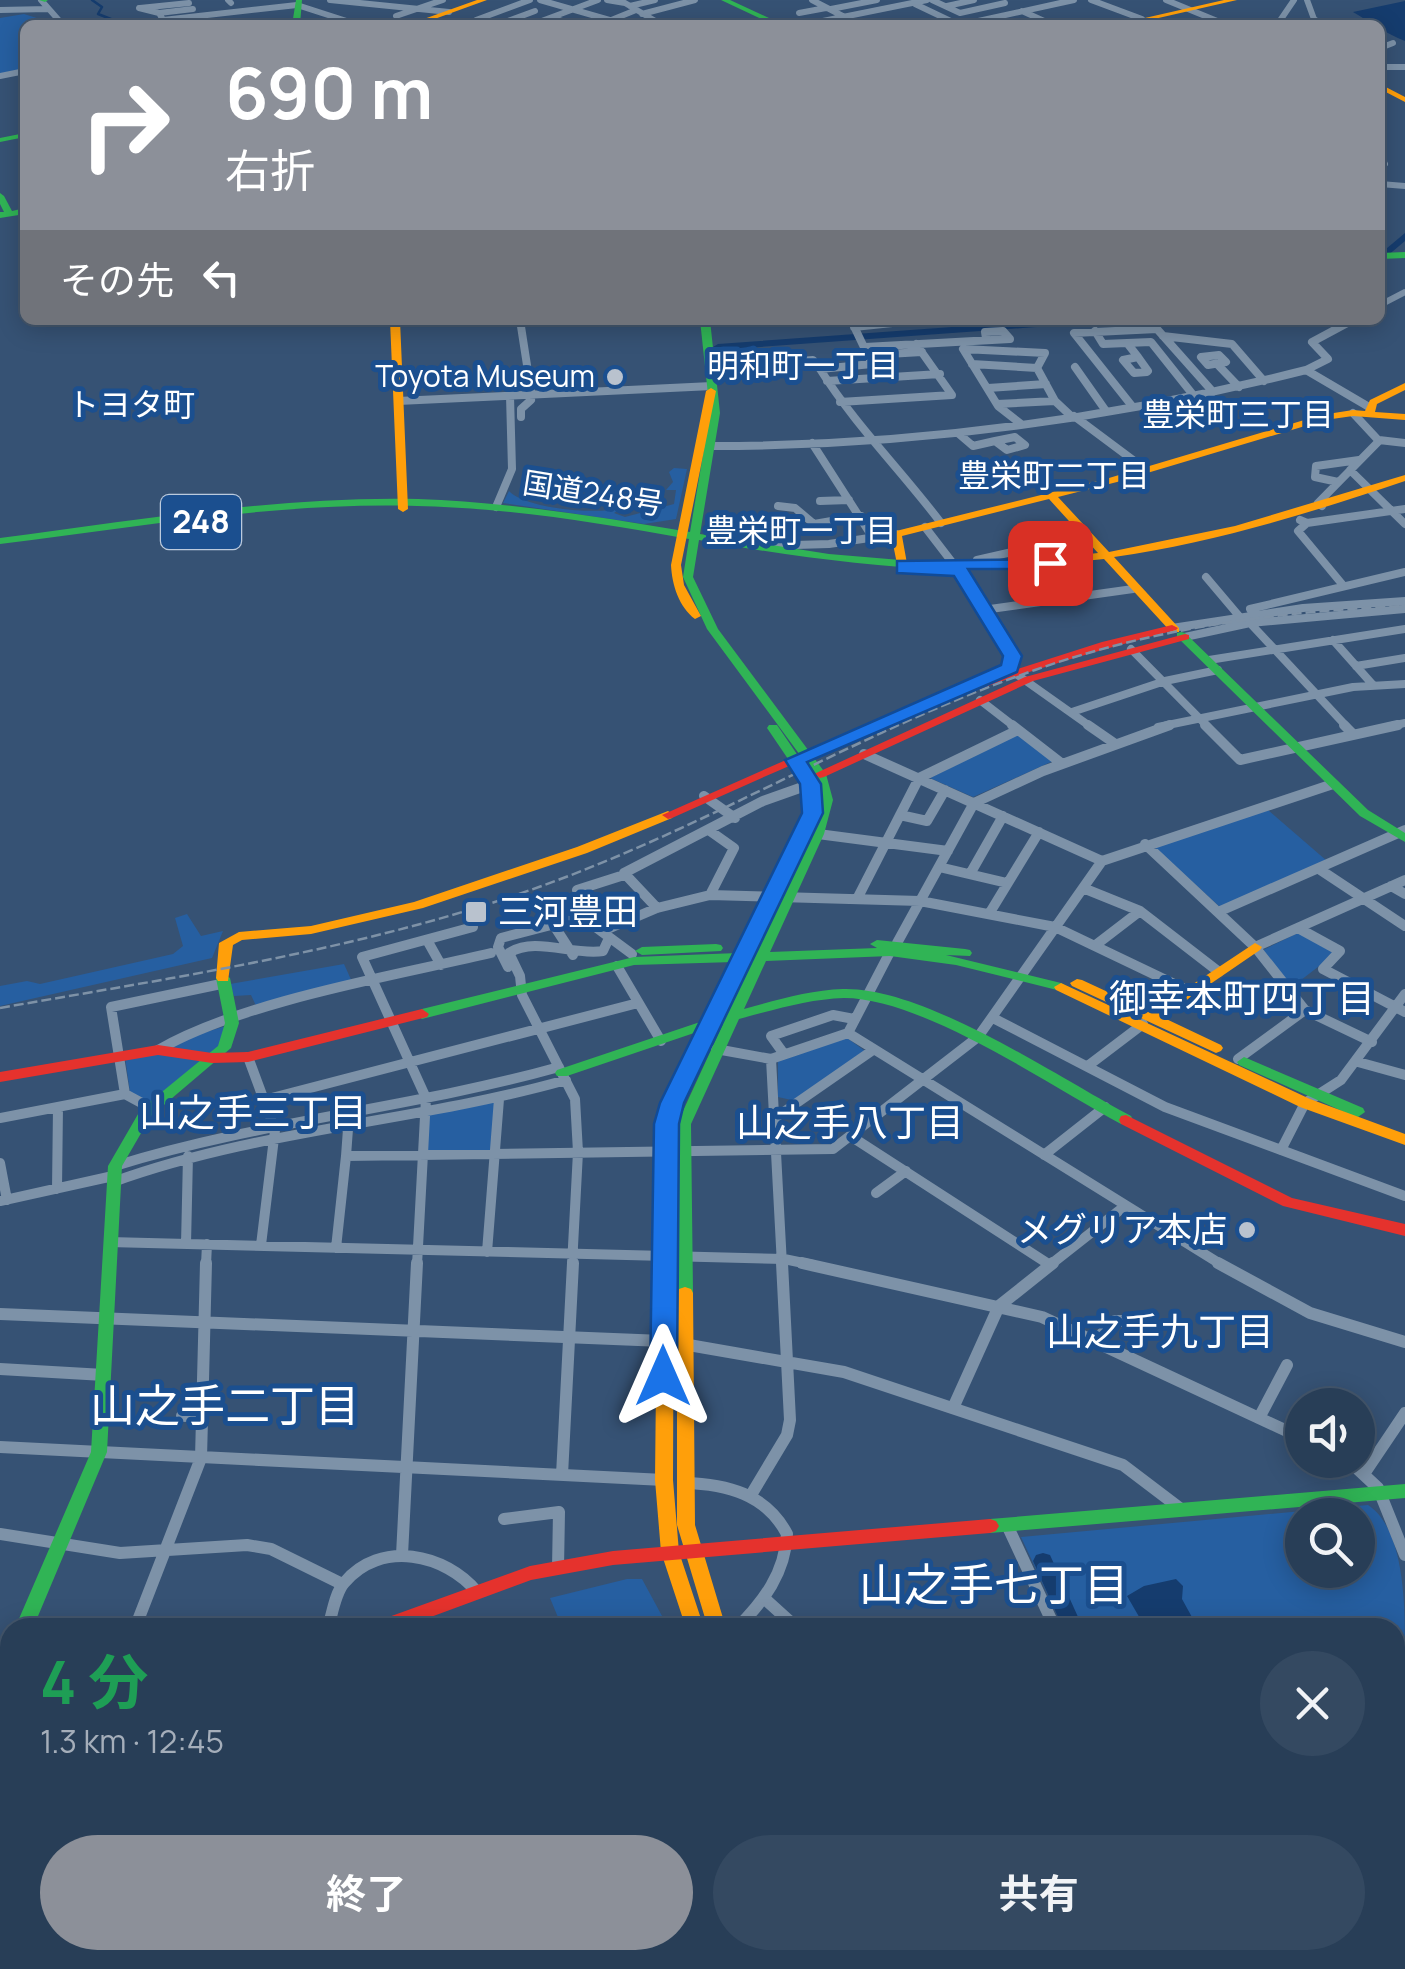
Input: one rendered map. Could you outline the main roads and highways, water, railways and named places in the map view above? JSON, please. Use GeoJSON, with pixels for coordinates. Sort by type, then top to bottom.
{"type":"FeatureCollection","features":[{"type":"Feature","properties":{"kind":"main road"},"geometry":{"type":"LineString","coordinates":[[420,20],[446,6],[484,0]]}},
{"type":"Feature","properties":{"kind":"main road"},"geometry":{"type":"LineString","coordinates":[[724,0],[769,20]]}},
{"type":"Feature","properties":{"kind":"main road"},"geometry":{"type":"LineString","coordinates":[[1153,20],[1191,5],[1234,0]]}},
{"type":"Feature","properties":{"kind":"main road"},"geometry":{"type":"LineString","coordinates":[[0,196],[4,215]]}},
{"type":"Feature","properties":{"kind":"main road"},"geometry":{"type":"LineString","coordinates":[[395,325],[402,505]]}},
{"type":"Feature","properties":{"kind":"main road"},"geometry":{"type":"LineString","coordinates":[[706,325],[716,398],[686,540],[688,577],[698,606],[827,800],[818,834],[781,896]]}},
{"type":"Feature","properties":{"kind":"main road"},"geometry":{"type":"LineString","coordinates":[[1364,412],[1405,386]]}},
{"type":"Feature","properties":{"kind":"main road"},"geometry":{"type":"LineString","coordinates":[[903,567],[896,534],[1145,470],[1258,434],[1364,412],[1405,417]]}},
{"type":"Feature","properties":{"kind":"main road","name":"国道248号"},"geometry":{"type":"LineString","coordinates":[[402,505],[513,515],[903,567],[958,568],[1113,560],[1201,548],[1304,522],[1405,481]]}},
{"type":"Feature","properties":{"kind":"main road","name":"国道248号"},"geometry":{"type":"LineString","coordinates":[[958,568],[1003,560],[1113,560],[1225,536],[1372,493]]}},
{"type":"Feature","properties":{"kind":"main road"},"geometry":{"type":"LineString","coordinates":[[1050,495],[1113,560],[1133,589],[1333,784],[1364,813],[1402,834]]}},
{"type":"Feature","properties":{"kind":"main road","name":"国道248号"},"geometry":{"type":"LineString","coordinates":[[0,544],[294,512],[402,505],[496,507],[686,540],[903,567]]}},
{"type":"Feature","properties":{"kind":"main road"},"geometry":{"type":"LineString","coordinates":[[815,779],[1029,679],[1178,633]]}},
{"type":"Feature","properties":{"kind":"main road"},"geometry":{"type":"LineString","coordinates":[[28,1618],[99,1452],[113,1175],[129,1132],[148,1108],[226,1047],[234,1021],[221,984],[222,947],[235,936],[272,936],[333,925],[488,884],[1010,668],[1178,633]]}},
{"type":"Feature","properties":{"kind":"main road"},"geometry":{"type":"LineString","coordinates":[[866,729],[887,743]]}},
{"type":"Feature","properties":{"kind":"main road"},"geometry":{"type":"LineString","coordinates":[[714,1618],[690,1550],[683,1482],[683,1152],[690,1103],[730,1020],[781,896],[812,813],[815,779]]}},
{"type":"Feature","properties":{"kind":"main road"},"geometry":{"type":"LineString","coordinates":[[1148,1021],[1255,947]]}},
{"type":"Feature","properties":{"kind":"main road"},"geometry":{"type":"LineString","coordinates":[[0,1077],[158,1050],[212,1058],[248,1058],[522,987],[632,954],[893,948],[1024,970],[1100,992],[1148,1021],[1405,1140]]}},
{"type":"Feature","properties":{"kind":"main road"},"geometry":{"type":"LineString","coordinates":[[522,987],[645,960],[755,952]]}},
{"type":"Feature","properties":{"kind":"main road"},"geometry":{"type":"LineString","coordinates":[[693,1618],[670,1552],[664,1480],[664,1152],[672,1103],[708,1026],[755,952]]}},
{"type":"Feature","properties":{"kind":"main road"},"geometry":{"type":"LineString","coordinates":[[562,1073],[813,994],[868,995],[936,1016],[1288,1202],[1405,1230]]}},
{"type":"Feature","properties":{"kind":"main road"},"geometry":{"type":"LineString","coordinates":[[1148,1021],[1238,1059],[1312,1100],[1405,1130]]}},
{"type":"Feature","properties":{"kind":"main road"},"geometry":{"type":"LineString","coordinates":[[406,1618],[558,1568],[670,1552],[1405,1491]]}},
{"type":"Feature","properties":{"kind":"waterway"},"geometry":{"type":"LineString","coordinates":[[92,0],[102,7],[98,14],[113,20]]}},
{"type":"Feature","properties":{"kind":"waterway"},"geometry":{"type":"LineString","coordinates":[[1385,254],[1405,236]]}},
{"type":"Feature","properties":{"kind":"waterway"},"geometry":{"type":"LineString","coordinates":[[718,347],[1022,325]]}},
{"type":"Feature","properties":{"kind":"waterway"},"geometry":{"type":"LineString","coordinates":[[1043,1561],[1069,1618]]}},
{"type":"Feature","properties":{"kind":"railway"},"geometry":{"type":"LineString","coordinates":[[0,1008],[282,957],[422,924],[490,903],[619,856],[914,718],[1080,655],[1217,624],[1405,606]]}},
{"type":"Feature","properties":{"kind":"place","name":"Toyota Museum"},"geometry":{"type":"Point","coordinates":[615,377]}},
{"type":"Feature","properties":{"kind":"place","name":"三河豊田"},"geometry":{"type":"Point","coordinates":[476,912]}},
{"type":"Feature","properties":{"kind":"place","name":"メグリア本店"},"geometry":{"type":"Point","coordinates":[1247,1230]}},
{"type":"Feature","properties":{"kind":"district","name":"明和町一丁目"},"geometry":{"type":"Point","coordinates":[803,366]}},
{"type":"Feature","properties":{"kind":"district","name":"トヨタ町"},"geometry":{"type":"Point","coordinates":[131,405]}},
{"type":"Feature","properties":{"kind":"district","name":"豊栄町三丁目"},"geometry":{"type":"Point","coordinates":[1238,415]}},
{"type":"Feature","properties":{"kind":"district","name":"豊栄町二丁目"},"geometry":{"type":"Point","coordinates":[1054,476]}},
{"type":"Feature","properties":{"kind":"district","name":"豊栄町一丁目"},"geometry":{"type":"Point","coordinates":[801,531]}},
{"type":"Feature","properties":{"kind":"district","name":"御幸本町四丁目"},"geometry":{"type":"Point","coordinates":[1242,999]}},
{"type":"Feature","properties":{"kind":"district","name":"山之手三丁目"},"geometry":{"type":"Point","coordinates":[253,1113]}},
{"type":"Feature","properties":{"kind":"district","name":"山之手八丁目"},"geometry":{"type":"Point","coordinates":[850,1123]}},
{"type":"Feature","properties":{"kind":"district","name":"山之手九丁目"},"geometry":{"type":"Point","coordinates":[1160,1332]}},
{"type":"Feature","properties":{"kind":"district","name":"山之手二丁目"},"geometry":{"type":"Point","coordinates":[225,1406]}},
{"type":"Feature","properties":{"kind":"district","name":"山之手七丁目"},"geometry":{"type":"Point","coordinates":[994,1585]}}]}
